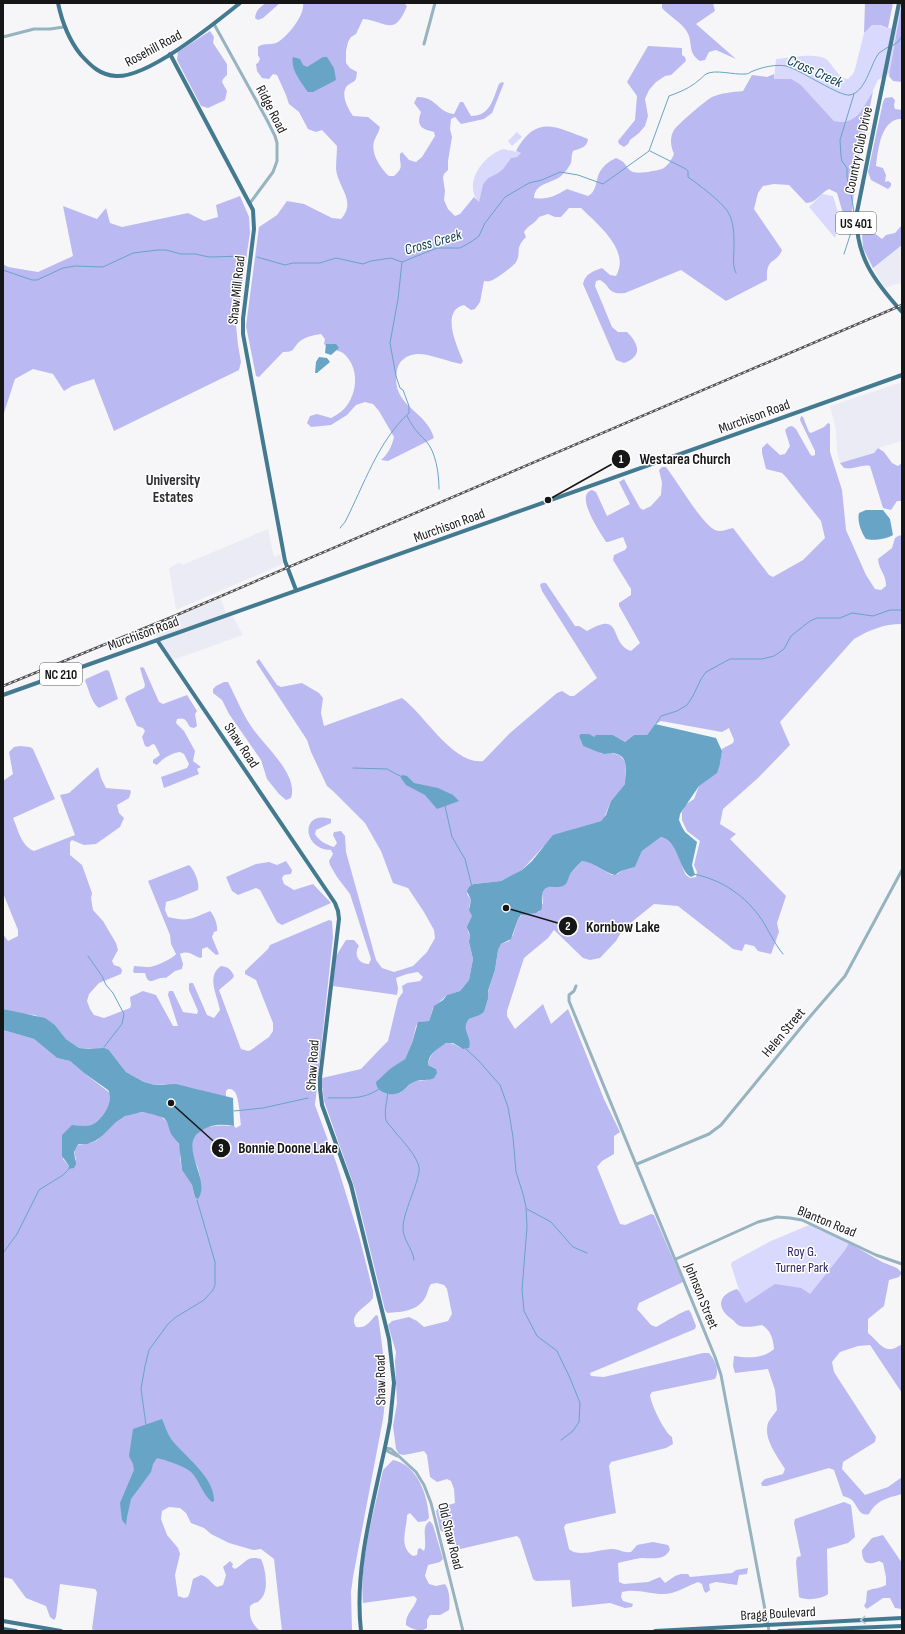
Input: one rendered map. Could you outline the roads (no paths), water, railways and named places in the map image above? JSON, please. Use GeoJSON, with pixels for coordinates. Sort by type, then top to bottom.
{"type":"FeatureCollection","features":[{"type":"Feature","properties":{"kind":"main road","name":"Rosehill Road"},"geometry":{"type":"LineString","coordinates":[[58,3],[64,27],[74,45],[84,58],[98,71],[108,75],[123,76],[134,74],[170,54],[214,24],[240,3]]}},
{"type":"Feature","properties":{"kind":"main road","name":"Country Club Drive"},"geometry":{"type":"LineString","coordinates":[[899,3],[856,222],[858,242],[867,267],[877,282],[902,312]]}},
{"type":"Feature","properties":{"kind":"main road","name":"Shaw Mill Road"},"geometry":{"type":"LineString","coordinates":[[170,54],[253,210],[254,229],[243,319],[243,334],[285,561],[296,590]]}},
{"type":"Feature","properties":{"kind":"main road","name":"Murchison Road"},"geometry":{"type":"LineString","coordinates":[[3,695],[902,375]]}},
{"type":"Feature","properties":{"kind":"main road","name":"Shaw Road"},"geometry":{"type":"LineString","coordinates":[[157,640],[335,903],[338,910],[339,918],[320,1089],[322,1105],[351,1185],[391,1347],[394,1376],[394,1398],[362,1564],[359,1600],[361,1631]]}},
{"type":"Feature","properties":{"kind":"main road","name":"Bragg Boulevard"},"geometry":{"type":"LineString","coordinates":[[655,1631],[902,1618]]}},
{"type":"Feature","properties":{"kind":"main road"},"geometry":{"type":"LineString","coordinates":[[3,1621],[61,1631]]}},
{"type":"Feature","properties":{"kind":"main road","name":"Bragg Boulevard"},"geometry":{"type":"LineString","coordinates":[[779,1631],[902,1626]]}},
{"type":"Feature","properties":{"kind":"main road"},"geometry":{"type":"LineString","coordinates":[[3,1629],[16,1631]]}},
{"type":"Feature","properties":{"kind":"street"},"geometry":{"type":"LineString","coordinates":[[424,44],[435,3]]}},
{"type":"Feature","properties":{"kind":"street","name":"Ridge Road"},"geometry":{"type":"LineString","coordinates":[[214,24],[269,125],[277,143],[278,155],[274,172],[250,203]]}},
{"type":"Feature","properties":{"kind":"street"},"geometry":{"type":"LineString","coordinates":[[3,37],[34,29],[64,27]]}},
{"type":"Feature","properties":{"kind":"street","name":"Helen Street"},"geometry":{"type":"LineString","coordinates":[[637,1164],[709,1134],[721,1125],[803,1024],[845,976],[902,870]]}},
{"type":"Feature","properties":{"kind":"street","name":"Johnson Street"},"geometry":{"type":"LineString","coordinates":[[576,986],[574,991],[569,995],[569,1001],[676,1259],[721,1375],[769,1631]]}},
{"type":"Feature","properties":{"kind":"street","name":"Blanton Road"},"geometry":{"type":"LineString","coordinates":[[676,1259],[758,1222],[772,1218],[790,1218],[808,1223],[876,1255],[902,1264]]}},
{"type":"Feature","properties":{"kind":"street","name":"Old Shaw Road"},"geometry":{"type":"LineString","coordinates":[[385,1448],[387,1451],[399,1457],[418,1475],[429,1496],[463,1631]]}},
{"type":"Feature","properties":{"kind":"waterway","name":"Cross Creek"},"geometry":{"type":"LineString","coordinates":[[892,46],[898,42],[902,36]]}},
{"type":"Feature","properties":{"kind":"waterway","name":"Cross Creek"},"geometry":{"type":"LineString","coordinates":[[257,257],[285,265],[293,263],[320,263],[336,258],[363,264],[371,261],[391,258],[402,262],[437,248],[460,248],[479,236],[485,223],[505,197],[529,183],[542,180],[560,172],[578,175],[603,184],[649,151],[669,96],[688,88],[706,74],[714,72],[746,74],[770,66],[786,66],[801,72],[829,88],[850,95],[860,89],[879,53],[888,47]]}},
{"type":"Feature","properties":{"kind":"waterway"},"geometry":{"type":"LineString","coordinates":[[844,254],[855,220],[847,177],[847,168],[842,161],[841,156],[840,140],[854,94]]}},
{"type":"Feature","properties":{"kind":"waterway"},"geometry":{"type":"LineString","coordinates":[[650,151],[686,169],[688,171],[688,177],[715,198],[728,212],[733,228],[734,263],[736,273]]}},
{"type":"Feature","properties":{"kind":"waterway","name":"Cross Creek"},"geometry":{"type":"LineString","coordinates":[[3,270],[32,280],[37,280],[63,268],[75,266],[103,267],[133,253],[158,250],[209,257],[246,256]]}},
{"type":"Feature","properties":{"kind":"waterway"},"geometry":{"type":"LineString","coordinates":[[340,528],[345,522],[380,450],[398,424],[409,413],[409,406],[396,376],[390,343],[398,299],[402,262]]}},
{"type":"Feature","properties":{"kind":"waterway"},"geometry":{"type":"LineString","coordinates":[[407,416],[413,427],[426,441],[435,457],[438,470],[439,489]]}},
{"type":"Feature","properties":{"kind":"waterway"},"geometry":{"type":"LineString","coordinates":[[656,724],[661,716],[677,711],[687,705],[706,672],[730,659],[762,659],[774,656],[784,649],[791,636],[810,621],[817,618],[840,618],[852,613],[873,616],[890,610],[902,610]]}},
{"type":"Feature","properties":{"kind":"waterway"},"geometry":{"type":"LineString","coordinates":[[353,768],[387,769],[402,777]]}},
{"type":"Feature","properties":{"kind":"waterway"},"geometry":{"type":"LineString","coordinates":[[445,806],[452,837],[465,859],[472,887]]}},
{"type":"Feature","properties":{"kind":"waterway"},"geometry":{"type":"LineString","coordinates":[[693,874],[703,876],[723,884],[741,896],[756,911],[783,954]]}},
{"type":"Feature","properties":{"kind":"waterway"},"geometry":{"type":"LineString","coordinates":[[88,956],[102,976],[106,985],[113,993],[124,1014],[122,1024],[104,1047]]}},
{"type":"Feature","properties":{"kind":"waterway"},"geometry":{"type":"LineString","coordinates":[[466,1049],[500,1085],[508,1107],[513,1137],[516,1172],[526,1207],[527,1227],[522,1290],[524,1311],[537,1336],[557,1351],[580,1403],[579,1422],[573,1431],[561,1440]]}},
{"type":"Feature","properties":{"kind":"waterway"},"geometry":{"type":"LineString","coordinates":[[328,1098],[360,1097],[379,1089]]}},
{"type":"Feature","properties":{"kind":"waterway"},"geometry":{"type":"LineString","coordinates":[[388,1092],[385,1110],[386,1120],[412,1153],[419,1167],[419,1172],[403,1226],[404,1236],[412,1252],[414,1260]]}},
{"type":"Feature","properties":{"kind":"waterway"},"geometry":{"type":"LineString","coordinates":[[234,1111],[263,1108],[308,1098]]}},
{"type":"Feature","properties":{"kind":"waterway"},"geometry":{"type":"LineString","coordinates":[[3,1253],[17,1234],[39,1190],[63,1175],[69,1169]]}},
{"type":"Feature","properties":{"kind":"waterway"},"geometry":{"type":"LineString","coordinates":[[146,1425],[141,1389],[149,1350],[168,1324],[176,1317],[204,1300],[213,1290],[215,1285],[215,1262],[197,1200]]}},
{"type":"Feature","properties":{"kind":"waterway"},"geometry":{"type":"LineString","coordinates":[[527,1209],[551,1222],[573,1247],[587,1253]]}},
{"type":"Feature","properties":{"kind":"railway"},"geometry":{"type":"LineString","coordinates":[[3,686],[179,614],[902,305]]}},
{"type":"Feature","properties":{"kind":"place","name":"Westarea Church"},"geometry":{"type":"Point","coordinates":[548,500]}},
{"type":"Feature","properties":{"kind":"place","name":"Kornbow Lake"},"geometry":{"type":"Point","coordinates":[506,908]}},
{"type":"Feature","properties":{"kind":"place","name":"Bonnie Doone Lake"},"geometry":{"type":"Point","coordinates":[171,1103]}},
{"type":"Feature","properties":{"kind":"district","name":"University Estates"},"geometry":{"type":"Point","coordinates":[173,488]}},
{"type":"Feature","properties":{"kind":"park label","name":"Roy G. Turner Park"},"geometry":{"type":"Point","coordinates":[802,1260]}}]}
